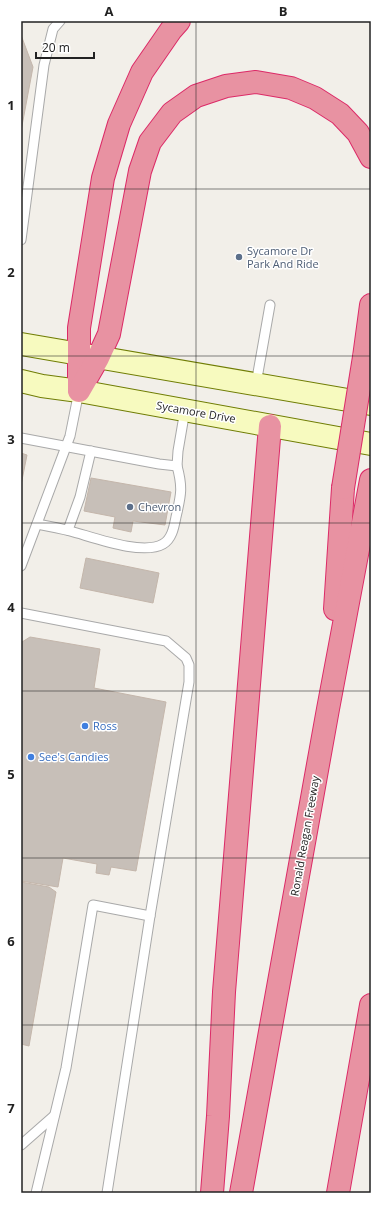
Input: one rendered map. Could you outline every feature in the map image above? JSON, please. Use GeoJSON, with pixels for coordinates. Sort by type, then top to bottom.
{"type":"FeatureCollection","features":[{"type":"Feature","properties":{"kind":"highway"},"geometry":{"type":"LineString","coordinates":[[89,356],[79,328],[103,178],[119,124],[142,72],[179,21]]}},
{"type":"Feature","properties":{"kind":"highway"},"geometry":{"type":"LineString","coordinates":[[79,390],[89,356],[109,334],[140,171],[150,142],[172,114],[196,96],[226,86],[256,82],[291,88],[315,98],[340,114],[358,133],[371,157]]}},
{"type":"Feature","properties":{"kind":"highway"},"geometry":{"type":"LineString","coordinates":[[328,709],[343,488],[371,305]]}},
{"type":"Feature","properties":{"kind":"highway"},"geometry":{"type":"LineString","coordinates":[[212,1193],[218,1116],[224,992],[270,426]]}},
{"type":"Feature","properties":{"kind":"highway","name":"Ronald Reagan Freeway"},"geometry":{"type":"LineString","coordinates":[[241,1193],[328,709],[370,486]]}},
{"type":"Feature","properties":{"kind":"highway"},"geometry":{"type":"LineString","coordinates":[[338,1193],[371,1005]]}},
{"type":"Feature","properties":{"kind":"main road"},"geometry":{"type":"LineString","coordinates":[[21,344],[371,404]]}},
{"type":"Feature","properties":{"kind":"main road","name":"Sycamore Drive"},"geometry":{"type":"LineString","coordinates":[[21,381],[42,386],[79,390],[371,444]]}},
{"type":"Feature","properties":{"kind":"lane"},"geometry":{"type":"LineString","coordinates":[[21,240],[44,65],[53,28],[60,21]]}},
{"type":"Feature","properties":{"kind":"lane"},"geometry":{"type":"LineString","coordinates":[[256,384],[270,305]]}},
{"type":"Feature","properties":{"kind":"lane"},"geometry":{"type":"LineString","coordinates":[[21,566],[70,436],[79,390]]}},
{"type":"Feature","properties":{"kind":"lane"},"geometry":{"type":"LineString","coordinates":[[37,524],[68,530],[128,547],[153,549],[164,544],[172,532],[181,496],[182,482],[177,466],[185,410]]}},
{"type":"Feature","properties":{"kind":"lane"},"geometry":{"type":"LineString","coordinates":[[21,438],[159,464],[177,466]]}},
{"type":"Feature","properties":{"kind":"lane"},"geometry":{"type":"LineString","coordinates":[[68,530],[80,497],[91,451]]}},
{"type":"Feature","properties":{"kind":"lane"},"geometry":{"type":"LineString","coordinates":[[21,613],[166,641],[186,658],[189,665],[189,682],[150,916],[107,1193]]}},
{"type":"Feature","properties":{"kind":"lane"},"geometry":{"type":"LineString","coordinates":[[36,1193],[66,1068],[93,905],[150,916]]}},
{"type":"Feature","properties":{"kind":"lane"},"geometry":{"type":"LineString","coordinates":[[21,1145],[54,1116]]}},
{"type":"Feature","properties":{"kind":"building"},"geometry":{"type":"Polygon","coordinates":[[[21,35],[33,67],[21,131],[21,35]]]}},
{"type":"Feature","properties":{"kind":"building"},"geometry":{"type":"Polygon","coordinates":[[[21,453],[27,455],[21,485],[21,453]]]}},
{"type":"Feature","properties":{"kind":"building"},"geometry":{"type":"Polygon","coordinates":[[[91,478],[171,492],[165,525],[133,521],[131,532],[113,528],[115,517],[84,511],[91,478]]]}},
{"type":"Feature","properties":{"kind":"building"},"geometry":{"type":"Polygon","coordinates":[[[86,558],[159,573],[153,603],[80,588],[86,558]]]}},
{"type":"Feature","properties":{"kind":"building"},"geometry":{"type":"Polygon","coordinates":[[[30,637],[100,649],[94,688],[166,702],[136,871],[111,867],[109,875],[96,873],[97,864],[63,858],[58,887],[21,881],[21,650],[22,642],[30,637]]]}},
{"type":"Feature","properties":{"kind":"building"},"geometry":{"type":"Polygon","coordinates":[[[21,882],[49,887],[56,892],[29,1046],[21,1044],[21,882]]]}},
{"type":"Feature","properties":{"kind":"place","name":"Sycamore Dr Park And Ride"},"geometry":{"type":"Point","coordinates":[239,257]}},
{"type":"Feature","properties":{"kind":"place","name":"Chevron"},"geometry":{"type":"Point","coordinates":[130,507]}},
{"type":"Feature","properties":{"kind":"place","name":"Ross"},"geometry":{"type":"Point","coordinates":[85,726]}},
{"type":"Feature","properties":{"kind":"place","name":"See's Candies"},"geometry":{"type":"Point","coordinates":[31,757]}}]}
